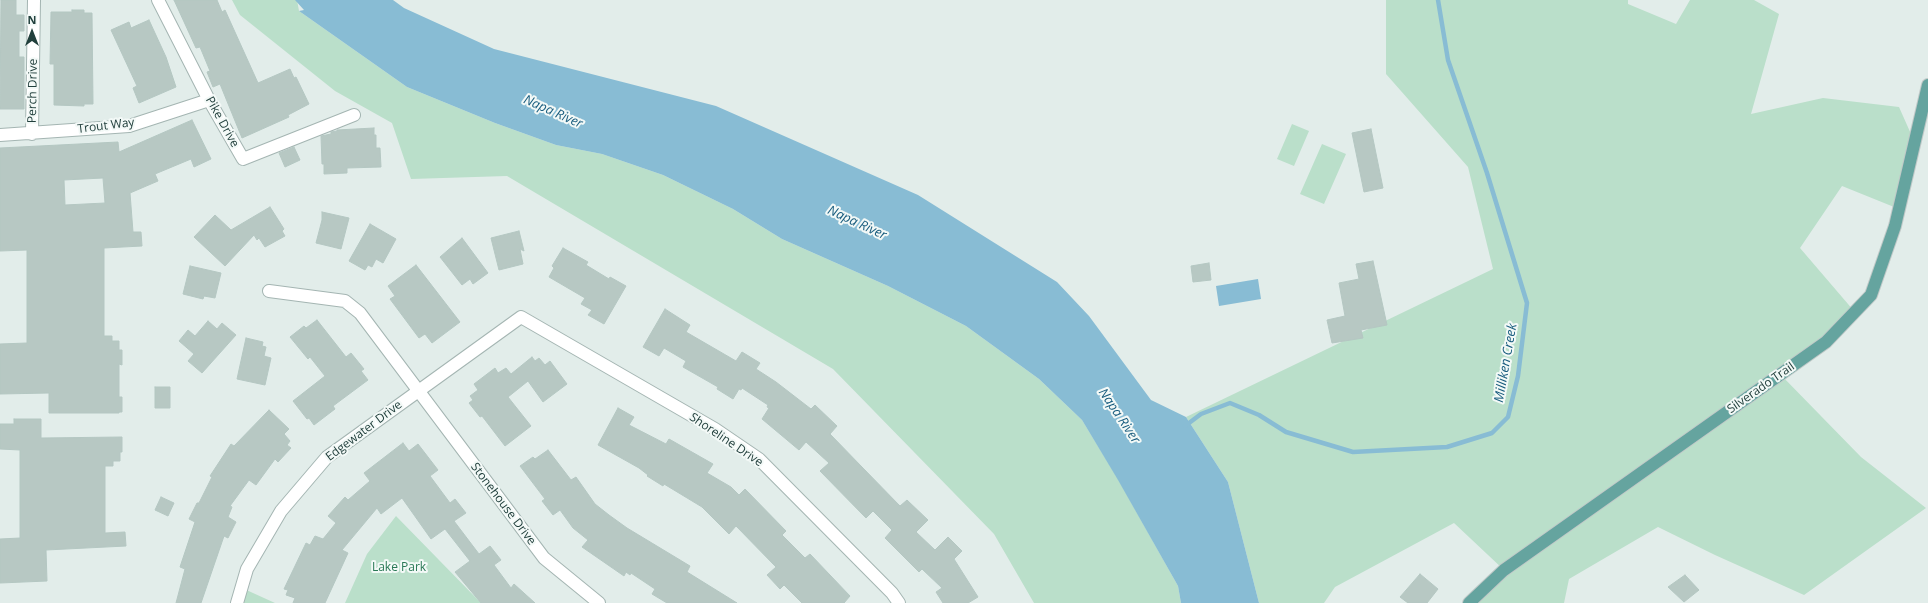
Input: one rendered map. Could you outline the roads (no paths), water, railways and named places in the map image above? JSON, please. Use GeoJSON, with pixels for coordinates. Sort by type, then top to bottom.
{"type":"FeatureCollection","features":[{"type":"Feature","properties":{"kind":"main road","name":"Silverado Trail"},"geometry":{"type":"LineString","coordinates":[[1469,603],[1504,570],[1826,342],[1871,295],[1895,226],[1928,85]]}},
{"type":"Feature","properties":{"kind":"street","name":"Perch Drive"},"geometry":{"type":"LineString","coordinates":[[32,134],[34,0]]}},
{"type":"Feature","properties":{"kind":"street","name":"Pike Drive"},"geometry":{"type":"LineString","coordinates":[[158,0],[210,100],[243,159],[354,115]]}},
{"type":"Feature","properties":{"kind":"street","name":"Trout Way"},"geometry":{"type":"LineString","coordinates":[[0,135],[32,134],[129,126],[210,100]]}},
{"type":"Feature","properties":{"kind":"street","name":"Stonehouse Drive"},"geometry":{"type":"LineString","coordinates":[[269,291],[345,301],[360,313],[544,558],[600,603]]}},
{"type":"Feature","properties":{"kind":"street","name":"Edgewater Drive"},"geometry":{"type":"LineString","coordinates":[[237,603],[247,569],[281,511],[327,458],[521,317]]}},
{"type":"Feature","properties":{"kind":"street","name":"Shoreline Drive"},"geometry":{"type":"LineString","coordinates":[[521,317],[715,429],[759,459],[887,588],[900,603]]}},
{"type":"Feature","properties":{"kind":"water","name":"Napa River"},"geometry":{"type":"Polygon","coordinates":[[[295,0],[393,0],[404,8],[494,49],[716,106],[918,195],[1057,282],[1089,316],[1151,400],[1186,417],[1228,482],[1259,603],[1181,603],[1178,586],[1082,420],[1039,379],[966,326],[888,286],[782,239],[733,209],[663,175],[602,154],[556,145],[495,123],[407,87],[299,11],[304,10],[295,0]]]}},
{"type":"Feature","properties":{"kind":"water"},"geometry":{"type":"Polygon","coordinates":[[[1258,279],[1261,299],[1219,306],[1216,286],[1258,279]]]}},
{"type":"Feature","properties":{"kind":"waterway","name":"Milliken Creek"},"geometry":{"type":"LineString","coordinates":[[1185,426],[1201,414],[1230,403],[1259,415],[1286,432],[1353,452],[1447,447],[1492,433],[1508,417],[1518,376],[1527,303],[1487,173],[1448,60],[1438,0]]}},
{"type":"Feature","properties":{"kind":"park label","name":"Lake Park"},"geometry":{"type":"Point","coordinates":[399,568]}}]}
